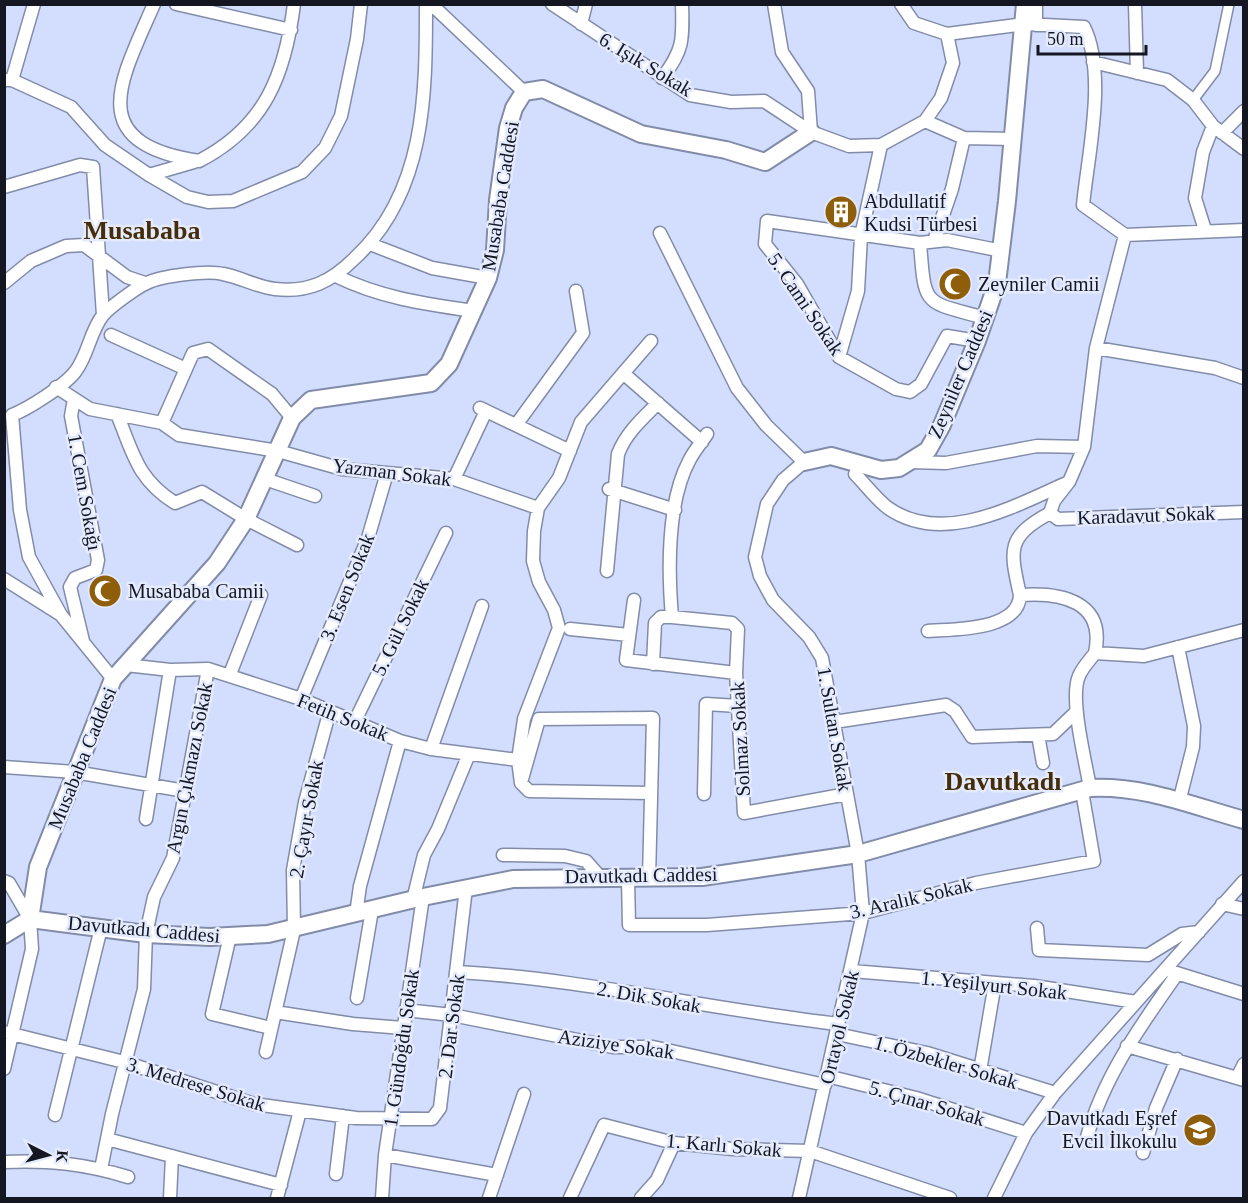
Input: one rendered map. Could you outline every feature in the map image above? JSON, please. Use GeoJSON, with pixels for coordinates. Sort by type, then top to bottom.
{"type":"FeatureCollection","features":[{"type":"Feature","properties":{"kind":"main road","name":"Zeyniler Caddesi"},"geometry":{"type":"LineString","coordinates":[[804,462],[831,456],[881,470],[899,468],[928,450],[942,425],[977,341],[997,283],[1013,139],[1030,24],[1024,4]]}},
{"type":"Feature","properties":{"kind":"main road"},"geometry":{"type":"LineString","coordinates":[[524,92],[543,89],[641,134],[726,150],[765,162],[811,132]]}},
{"type":"Feature","properties":{"kind":"main road","name":"Musababa Caddesi"},"geometry":{"type":"LineString","coordinates":[[30,919],[38,867],[113,679],[217,563],[246,519],[292,418],[311,400],[431,383],[449,364],[488,278],[495,250],[498,200],[508,128],[514,108],[524,92]]}},
{"type":"Feature","properties":{"kind":"main road","name":"Davutkadı Caddesi"},"geometry":{"type":"LineString","coordinates":[[30,919],[146,934],[230,936],[294,930],[418,898],[513,879],[702,877],[858,854],[1086,789],[1116,787],[1142,791],[1244,820]]}},
{"type":"Feature","properties":{"kind":"main road"},"geometry":{"type":"LineString","coordinates":[[4,935],[30,919]]}},
{"type":"Feature","properties":{"kind":"street"},"geometry":{"type":"LineString","coordinates":[[34,4],[8,80],[70,107],[105,145],[149,176],[187,197],[208,202],[233,201],[302,172],[325,148],[341,116],[357,39],[361,4]]}},
{"type":"Feature","properties":{"kind":"street"},"geometry":{"type":"LineString","coordinates":[[154,4],[132,56],[119,96],[120,115],[132,137],[153,150],[199,161]]}},
{"type":"Feature","properties":{"kind":"street"},"geometry":{"type":"LineString","coordinates":[[176,4],[291,30]]}},
{"type":"Feature","properties":{"kind":"street"},"geometry":{"type":"LineString","coordinates":[[149,176],[199,161],[221,149],[248,126],[266,103],[281,68],[291,30],[294,4]]}},
{"type":"Feature","properties":{"kind":"street"},"geometry":{"type":"LineString","coordinates":[[113,679],[61,615],[29,557],[20,510],[8,413],[28,409],[75,373],[103,315],[145,283],[163,278],[220,273],[274,289],[315,287],[336,276],[370,244],[402,194],[417,144],[426,89],[426,4]]}},
{"type":"Feature","properties":{"kind":"street"},"geometry":{"type":"LineString","coordinates":[[432,4],[524,92]]}},
{"type":"Feature","properties":{"kind":"street","name":"6. Işık Sokak"},"geometry":{"type":"LineString","coordinates":[[552,4],[690,95],[731,102],[764,101],[811,132],[849,146],[881,145]]}},
{"type":"Feature","properties":{"kind":"street"},"geometry":{"type":"LineString","coordinates":[[581,24],[586,4]]}},
{"type":"Feature","properties":{"kind":"street"},"geometry":{"type":"LineString","coordinates":[[662,78],[678,57],[682,33],[682,4]]}},
{"type":"Feature","properties":{"kind":"street"},"geometry":{"type":"LineString","coordinates":[[774,4],[782,52],[808,91],[811,132]]}},
{"type":"Feature","properties":{"kind":"street"},"geometry":{"type":"LineString","coordinates":[[901,4],[914,23],[947,34],[1030,24],[1084,27],[1092,42],[1095,94],[1083,205],[1125,235],[1244,230]]}},
{"type":"Feature","properties":{"kind":"street"},"geometry":{"type":"LineString","coordinates":[[1030,24],[1036,4]]}},
{"type":"Feature","properties":{"kind":"street"},"geometry":{"type":"LineString","coordinates":[[1135,4],[1137,73]]}},
{"type":"Feature","properties":{"kind":"street"},"geometry":{"type":"LineString","coordinates":[[1192,100],[1215,70],[1229,4]]}},
{"type":"Feature","properties":{"kind":"street"},"geometry":{"type":"LineString","coordinates":[[839,357],[858,291],[861,236],[881,145],[925,122],[941,98],[953,63],[947,34]]}},
{"type":"Feature","properties":{"kind":"street"},"geometry":{"type":"LineString","coordinates":[[1093,62],[1167,80],[1192,100],[1217,130],[1244,149]]}},
{"type":"Feature","properties":{"kind":"street"},"geometry":{"type":"LineString","coordinates":[[1205,230],[1195,198],[1203,152],[1217,130],[1244,111]]}},
{"type":"Feature","properties":{"kind":"street"},"geometry":{"type":"LineString","coordinates":[[925,122],[964,138],[1013,139]]}},
{"type":"Feature","properties":{"kind":"street"},"geometry":{"type":"LineString","coordinates":[[934,241],[964,138]]}},
{"type":"Feature","properties":{"kind":"street"},"geometry":{"type":"LineString","coordinates":[[4,187],[80,165],[93,167],[103,315]]}},
{"type":"Feature","properties":{"kind":"street","name":"5. Cami Sokak"},"geometry":{"type":"LineString","coordinates":[[861,236],[767,221],[765,244],[797,284],[839,357],[896,389],[910,392],[921,384],[947,336],[977,341]]}},
{"type":"Feature","properties":{"kind":"street"},"geometry":{"type":"LineString","coordinates":[[660,233],[737,388],[766,425],[804,462]]}},
{"type":"Feature","properties":{"kind":"street","name":"Karadavut Sokak"},"geometry":{"type":"LineString","coordinates":[[1125,235],[1096,348],[1084,447],[1069,482],[1054,501],[1050,513],[1058,519],[1244,512]]}},
{"type":"Feature","properties":{"kind":"street"},"geometry":{"type":"LineString","coordinates":[[861,236],[920,243],[947,240],[1002,251]]}},
{"type":"Feature","properties":{"kind":"street"},"geometry":{"type":"LineString","coordinates":[[920,243],[923,287],[928,299],[944,307],[985,318]]}},
{"type":"Feature","properties":{"kind":"street"},"geometry":{"type":"LineString","coordinates":[[370,244],[432,268],[488,278]]}},
{"type":"Feature","properties":{"kind":"street"},"geometry":{"type":"LineString","coordinates":[[4,283],[31,261],[66,246],[84,246],[127,277],[145,283]]}},
{"type":"Feature","properties":{"kind":"street"},"geometry":{"type":"LineString","coordinates":[[336,276],[365,290],[400,300],[474,311]]}},
{"type":"Feature","properties":{"kind":"street"},"geometry":{"type":"LineString","coordinates":[[516,425],[583,333],[576,291]]}},
{"type":"Feature","properties":{"kind":"street"},"geometry":{"type":"LineString","coordinates":[[111,335],[186,369]]}},
{"type":"Feature","properties":{"kind":"street"},"geometry":{"type":"LineString","coordinates":[[651,341],[581,422],[559,478],[538,508],[534,531],[533,561],[538,582],[554,610],[559,628],[524,719],[518,760],[521,783],[529,791],[651,793]]}},
{"type":"Feature","properties":{"kind":"street"},"geometry":{"type":"LineString","coordinates":[[1096,348],[1215,368],[1244,378]]}},
{"type":"Feature","properties":{"kind":"street"},"geometry":{"type":"LineString","coordinates":[[162,423],[194,353],[208,349],[272,394],[292,418]]}},
{"type":"Feature","properties":{"kind":"street"},"geometry":{"type":"LineString","coordinates":[[623,373],[704,438],[688,461],[678,488],[669,578],[672,617],[661,617],[655,623],[653,664]]}},
{"type":"Feature","properties":{"kind":"street","name":"Yazman Sokak"},"geometry":{"type":"LineString","coordinates":[[56,387],[90,408],[162,423],[179,435],[278,451],[342,469],[454,479],[538,508]]}},
{"type":"Feature","properties":{"kind":"street","name":"1. Cem Sokağı"},"geometry":{"type":"LineString","coordinates":[[74,399],[71,416],[98,560],[96,570],[75,579],[70,587],[82,641]]}},
{"type":"Feature","properties":{"kind":"street"},"geometry":{"type":"LineString","coordinates":[[607,571],[612,489],[618,454],[623,441],[658,403]]}},
{"type":"Feature","properties":{"kind":"street"},"geometry":{"type":"LineString","coordinates":[[454,479],[483,409],[570,451]]}},
{"type":"Feature","properties":{"kind":"street"},"geometry":{"type":"LineString","coordinates":[[117,414],[140,472],[163,495],[175,503],[185,501],[193,494],[202,492],[246,519],[297,544]]}},
{"type":"Feature","properties":{"kind":"street"},"geometry":{"type":"LineString","coordinates":[[910,462],[946,463],[1037,446],[1084,447]]}},
{"type":"Feature","properties":{"kind":"street","name":"1. Sultan Sokak"},"geometry":{"type":"LineString","coordinates":[[804,462],[783,480],[767,504],[755,557],[760,576],[773,600],[809,637],[822,658],[858,854]]}},
{"type":"Feature","properties":{"kind":"street","name":"3. Esen Sokak"},"geometry":{"type":"LineString","coordinates":[[301,699],[368,538],[387,473]]}},
{"type":"Feature","properties":{"kind":"street"},"geometry":{"type":"LineString","coordinates":[[855,474],[887,507],[904,517],[934,523],[983,519],[1069,482]]}},
{"type":"Feature","properties":{"kind":"street"},"geometry":{"type":"LineString","coordinates":[[265,479],[315,496]]}},
{"type":"Feature","properties":{"kind":"street"},"geometry":{"type":"LineString","coordinates":[[612,489],[675,510]]}},
{"type":"Feature","properties":{"kind":"street"},"geometry":{"type":"LineString","coordinates":[[928,631],[969,628],[994,623],[1009,616],[1020,603],[1013,545],[1026,526],[1050,513]]}},
{"type":"Feature","properties":{"kind":"street","name":"5. Gül Sokak"},"geometry":{"type":"LineString","coordinates":[[355,722],[446,533]]}},
{"type":"Feature","properties":{"kind":"street"},"geometry":{"type":"LineString","coordinates":[[4,579],[61,615]]}},
{"type":"Feature","properties":{"kind":"street"},"geometry":{"type":"LineString","coordinates":[[1020,596],[1041,594],[1070,600],[1086,609],[1093,618],[1099,637],[1095,653],[1078,677],[1077,712],[1086,789]]}},
{"type":"Feature","properties":{"kind":"street"},"geometry":{"type":"LineString","coordinates":[[230,674],[261,595]]}},
{"type":"Feature","properties":{"kind":"street"},"geometry":{"type":"LineString","coordinates":[[634,600],[626,660],[736,673]]}},
{"type":"Feature","properties":{"kind":"street"},"geometry":{"type":"LineString","coordinates":[[431,749],[482,606]]}},
{"type":"Feature","properties":{"kind":"street","name":"Solmaz Sokak"},"geometry":{"type":"LineString","coordinates":[[672,617],[732,623],[738,629],[736,673],[744,813],[847,794]]}},
{"type":"Feature","properties":{"kind":"street"},"geometry":{"type":"LineString","coordinates":[[570,629],[630,635]]}},
{"type":"Feature","properties":{"kind":"street"},"geometry":{"type":"LineString","coordinates":[[1095,653],[1144,656],[1244,630]]}},
{"type":"Feature","properties":{"kind":"street"},"geometry":{"type":"LineString","coordinates":[[1179,647],[1194,726],[1193,747],[1179,802]]}},
{"type":"Feature","properties":{"kind":"street","name":"Fetih Sokak"},"geometry":{"type":"LineString","coordinates":[[126,666],[170,670],[208,669],[230,674],[330,710],[400,741],[431,749],[518,760]]}},
{"type":"Feature","properties":{"kind":"street","name":"Argın Çıkmazı Sokak"},"geometry":{"type":"LineString","coordinates":[[101,1169],[124,1062],[144,989],[146,934],[154,897],[173,858],[208,669]]}},
{"type":"Feature","properties":{"kind":"street"},"geometry":{"type":"LineString","coordinates":[[146,819],[170,670]]}},
{"type":"Feature","properties":{"kind":"street"},"geometry":{"type":"LineString","coordinates":[[704,794],[706,704],[738,706]]}},
{"type":"Feature","properties":{"kind":"street"},"geometry":{"type":"LineString","coordinates":[[834,723],[946,705],[955,711],[972,737],[1038,735],[1053,734],[1077,712]]}},
{"type":"Feature","properties":{"kind":"street","name":"2. Çayır Sokak"},"geometry":{"type":"LineString","coordinates":[[266,1052],[294,930],[293,870],[305,802],[330,710]]}},
{"type":"Feature","properties":{"kind":"street"},"geometry":{"type":"LineString","coordinates":[[521,783],[539,719],[653,718],[649,879]]}},
{"type":"Feature","properties":{"kind":"street"},"geometry":{"type":"LineString","coordinates":[[1038,735],[1043,763]]}},
{"type":"Feature","properties":{"kind":"street"},"geometry":{"type":"LineString","coordinates":[[357,998],[364,912],[360,886],[400,741]]}},
{"type":"Feature","properties":{"kind":"street","name":"1. Gündoğdu Sokak"},"geometry":{"type":"LineString","coordinates":[[382,1198],[385,1155],[424,855],[438,829],[469,754]]}},
{"type":"Feature","properties":{"kind":"street"},"geometry":{"type":"LineString","coordinates":[[4,767],[75,772],[185,791]]}},
{"type":"Feature","properties":{"kind":"street","name":"3. Aralık Sokak"},"geometry":{"type":"LineString","coordinates":[[628,879],[629,925],[707,924],[863,913],[976,883],[1094,861],[1086,789]]}},
{"type":"Feature","properties":{"kind":"street","name":"Ortayol Sokak"},"geometry":{"type":"LineString","coordinates":[[799,1198],[852,971],[863,913],[858,854]]}},
{"type":"Feature","properties":{"kind":"street"},"geometry":{"type":"LineString","coordinates":[[503,855],[565,856],[586,861],[601,878]]}},
{"type":"Feature","properties":{"kind":"street"},"geometry":{"type":"LineString","coordinates":[[4,881],[9,883],[30,919],[32,950],[9,1033],[4,1069]]}},
{"type":"Feature","properties":{"kind":"street"},"geometry":{"type":"LineString","coordinates":[[994,1198],[1026,1133],[1055,1093],[1163,969],[1244,881]]}},
{"type":"Feature","properties":{"kind":"street","name":"2. Dar Sokak"},"geometry":{"type":"LineString","coordinates":[[391,1119],[432,1119],[440,1108],[458,972],[466,888]]}},
{"type":"Feature","properties":{"kind":"street"},"geometry":{"type":"LineString","coordinates":[[1222,904],[1244,909]]}},
{"type":"Feature","properties":{"kind":"street"},"geometry":{"type":"LineString","coordinates":[[55,1115],[101,928]]}},
{"type":"Feature","properties":{"kind":"street"},"geometry":{"type":"LineString","coordinates":[[1037,928],[1040,950],[1148,955],[1182,934],[1199,932]]}},
{"type":"Feature","properties":{"kind":"street"},"geometry":{"type":"LineString","coordinates":[[230,936],[212,1014],[271,1028]]}},
{"type":"Feature","properties":{"kind":"street"},"geometry":{"type":"LineString","coordinates":[[1163,969],[1244,994]]}},
{"type":"Feature","properties":{"kind":"street","name":"1. Yeşilyurt Sokak"},"geometry":{"type":"LineString","coordinates":[[852,971],[1034,986],[1136,1002]]}},
{"type":"Feature","properties":{"kind":"street","name":"2. Dik Sokak"},"geometry":{"type":"LineString","coordinates":[[458,972],[522,976],[838,1029]]}},
{"type":"Feature","properties":{"kind":"street"},"geometry":{"type":"LineString","coordinates":[[1086,1137],[1096,1106],[1127,1046],[1177,974]]}},
{"type":"Feature","properties":{"kind":"street"},"geometry":{"type":"LineString","coordinates":[[980,1071],[994,983]]}},
{"type":"Feature","properties":{"kind":"street","name":"Aziziye Sokak"},"geometry":{"type":"LineString","coordinates":[[405,1010],[452,1015],[613,1047],[662,1049],[826,1080]]}},
{"type":"Feature","properties":{"kind":"street"},"geometry":{"type":"LineString","coordinates":[[275,1012],[343,1023],[403,1028]]}},
{"type":"Feature","properties":{"kind":"street","name":"1. Özbekler Sokak"},"geometry":{"type":"LineString","coordinates":[[838,1029],[927,1053],[1055,1093]]}},
{"type":"Feature","properties":{"kind":"street","name":"3. Medrese Sokak"},"geometry":{"type":"LineString","coordinates":[[9,1033],[124,1062],[254,1104],[343,1116],[391,1119]]}},
{"type":"Feature","properties":{"kind":"street"},"geometry":{"type":"LineString","coordinates":[[1127,1046],[1240,1079],[1244,1064]]}},
{"type":"Feature","properties":{"kind":"street"},"geometry":{"type":"LineString","coordinates":[[1143,1153],[1156,1107],[1177,1059]]}},
{"type":"Feature","properties":{"kind":"street","name":"5. Çınar Sokak"},"geometry":{"type":"LineString","coordinates":[[826,1080],[916,1098],[1026,1133]]}},
{"type":"Feature","properties":{"kind":"street"},"geometry":{"type":"LineString","coordinates":[[489,1198],[524,1094]]}},
{"type":"Feature","properties":{"kind":"street"},"geometry":{"type":"LineString","coordinates":[[278,1198],[300,1111]]}},
{"type":"Feature","properties":{"kind":"street"},"geometry":{"type":"LineString","coordinates":[[336,1174],[343,1116]]}},
{"type":"Feature","properties":{"kind":"street","name":"1. Karlı Sokak"},"geometry":{"type":"LineString","coordinates":[[570,1198],[603,1125],[674,1143],[733,1149],[810,1151],[950,1198]]}},
{"type":"Feature","properties":{"kind":"street"},"geometry":{"type":"LineString","coordinates":[[106,1139],[281,1185]]}},
{"type":"Feature","properties":{"kind":"street"},"geometry":{"type":"LineString","coordinates":[[640,1198],[657,1180],[674,1143]]}},
{"type":"Feature","properties":{"kind":"street"},"geometry":{"type":"LineString","coordinates":[[385,1155],[497,1175]]}},
{"type":"Feature","properties":{"kind":"street"},"geometry":{"type":"LineString","coordinates":[[170,1198],[172,1156]]}},
{"type":"Feature","properties":{"kind":"street"},"geometry":{"type":"LineString","coordinates":[[4,1162],[50,1160],[101,1169],[128,1178]]}},
{"type":"Feature","properties":{"kind":"place","name":"Abdullatif Kudsi Türbesi"},"geometry":{"type":"Point","coordinates":[841,212]}},
{"type":"Feature","properties":{"kind":"place","name":"Zeyniler Camii"},"geometry":{"type":"Point","coordinates":[955,284]}},
{"type":"Feature","properties":{"kind":"place","name":"Musababa Camii"},"geometry":{"type":"Point","coordinates":[105,591]}},
{"type":"Feature","properties":{"kind":"place","name":"Davutkadı Eşref Evcil İlkokulu"},"geometry":{"type":"Point","coordinates":[1200,1130]}},
{"type":"Feature","properties":{"kind":"district","name":"Musababa"},"geometry":{"type":"Point","coordinates":[142,230]}},
{"type":"Feature","properties":{"kind":"district","name":"Davutkadı"},"geometry":{"type":"Point","coordinates":[1003,781]}}]}
